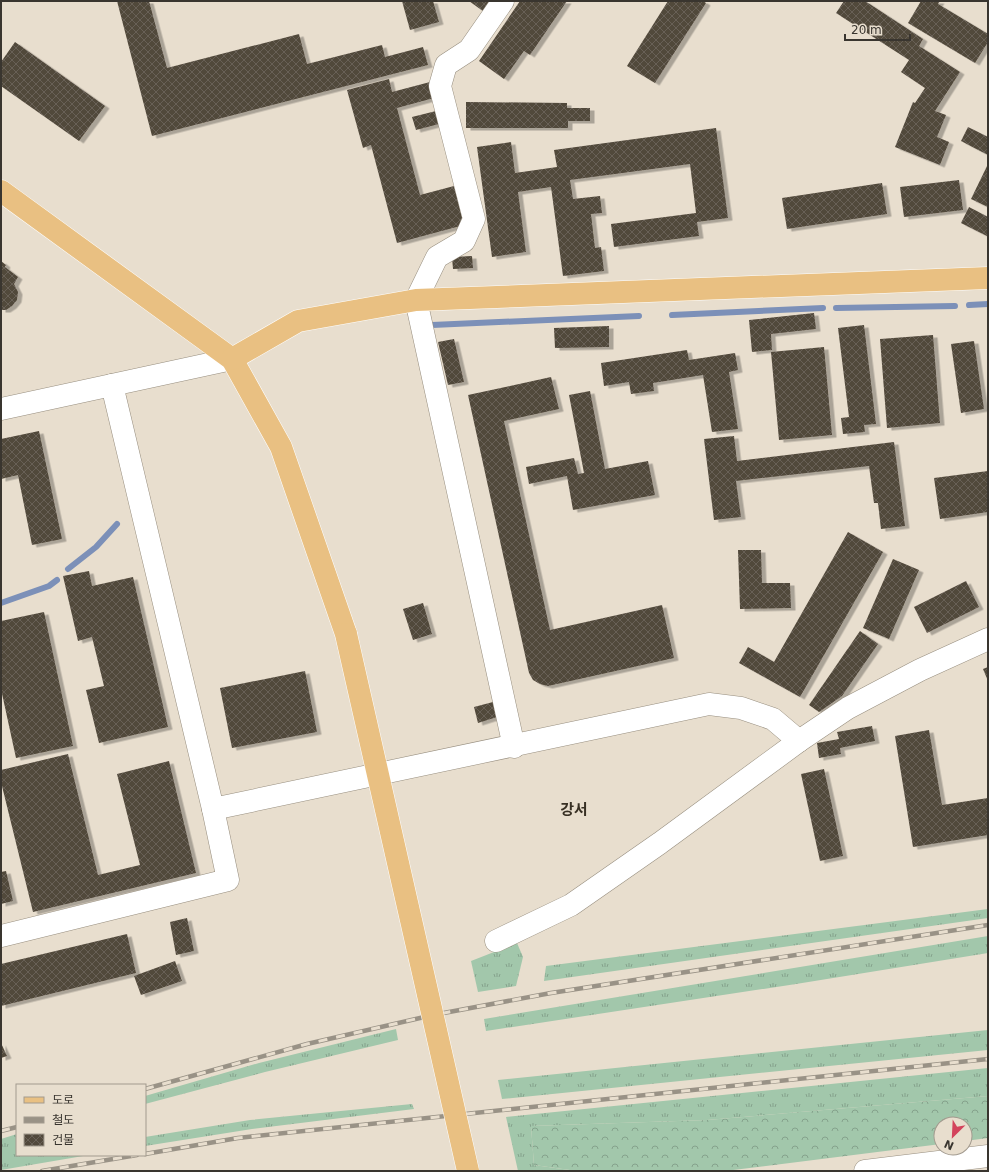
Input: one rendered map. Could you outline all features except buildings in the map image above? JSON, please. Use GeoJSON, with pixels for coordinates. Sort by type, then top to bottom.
{"type":"FeatureCollection","features":[{"type":"Feature","properties":{"kind":"main road"},"geometry":{"type":"LineString","coordinates":[[1,192],[232,359],[281,447],[346,634],[468,1171]]}},
{"type":"Feature","properties":{"kind":"main road"},"geometry":{"type":"LineString","coordinates":[[232,359],[298,321],[416,300],[988,278]]}},
{"type":"Feature","properties":{"kind":"street"},"geometry":{"type":"LineString","coordinates":[[503,1],[469,50],[446,65],[440,86],[474,219],[464,241],[437,257],[416,300],[514,747]]}},
{"type":"Feature","properties":{"kind":"street"},"geometry":{"type":"LineString","coordinates":[[1,409],[232,359]]}},
{"type":"Feature","properties":{"kind":"street"},"geometry":{"type":"LineString","coordinates":[[1,936],[228,880],[214,810],[112,385]]}},
{"type":"Feature","properties":{"kind":"street"},"geometry":{"type":"LineString","coordinates":[[496,941],[571,905],[799,741],[848,708],[920,670],[988,639]]}},
{"type":"Feature","properties":{"kind":"street"},"geometry":{"type":"LineString","coordinates":[[214,810],[514,747],[709,704],[741,708],[773,719],[799,741]]}},
{"type":"Feature","properties":{"kind":"street"},"geometry":{"type":"LineString","coordinates":[[864,1171],[988,1156]]}},
{"type":"Feature","properties":{"kind":"green space"},"geometry":{"type":"Polygon","coordinates":[[[988,909],[988,918],[544,981],[546,966],[988,909]]]}},
{"type":"Feature","properties":{"kind":"green space"},"geometry":{"type":"Polygon","coordinates":[[[988,936],[988,953],[486,1031],[484,1019],[988,936]]]}},
{"type":"Feature","properties":{"kind":"green space"},"geometry":{"type":"Polygon","coordinates":[[[517,943],[523,957],[516,986],[478,992],[471,961],[517,943]]]}},
{"type":"Feature","properties":{"kind":"green space"},"geometry":{"type":"Polygon","coordinates":[[[396,1029],[398,1040],[265,1072],[146,1104],[146,1096],[259,1063],[396,1029]]]}},
{"type":"Feature","properties":{"kind":"green space"},"geometry":{"type":"Polygon","coordinates":[[[988,1030],[988,1050],[502,1099],[498,1080],[988,1030]]]}},
{"type":"Feature","properties":{"kind":"green space"},"geometry":{"type":"Polygon","coordinates":[[[988,1068],[988,1096],[707,1120],[531,1126],[534,1165],[577,1171],[518,1171],[506,1117],[988,1068]]]}},
{"type":"Feature","properties":{"kind":"green space"},"geometry":{"type":"Polygon","coordinates":[[[988,1096],[988,1138],[973,1140],[973,1116],[933,1116],[933,1145],[725,1171],[577,1171],[534,1165],[531,1126],[707,1120],[988,1096]]]}},
{"type":"Feature","properties":{"kind":"green space"},"geometry":{"type":"Polygon","coordinates":[[[412,1104],[414,1109],[252,1129],[146,1146],[146,1137],[250,1120],[412,1104]]]}},
{"type":"Feature","properties":{"kind":"green space"},"geometry":{"type":"Polygon","coordinates":[[[16,1134],[16,1156],[83,1156],[1,1170],[1,1139],[16,1134]]]}},
{"type":"Feature","properties":{"kind":"waterway"},"geometry":{"type":"LineString","coordinates":[[969,305],[988,304]]}},
{"type":"Feature","properties":{"kind":"waterway"},"geometry":{"type":"LineString","coordinates":[[836,308],[955,306]]}},
{"type":"Feature","properties":{"kind":"waterway"},"geometry":{"type":"LineString","coordinates":[[672,315],[823,308]]}},
{"type":"Feature","properties":{"kind":"waterway"},"geometry":{"type":"LineString","coordinates":[[432,325],[639,316]]}},
{"type":"Feature","properties":{"kind":"waterway"},"geometry":{"type":"LineString","coordinates":[[68,569],[96,547],[117,524]]}},
{"type":"Feature","properties":{"kind":"waterway"},"geometry":{"type":"LineString","coordinates":[[1,603],[49,586],[57,580]]}},
{"type":"Feature","properties":{"kind":"railway"},"geometry":{"type":"LineString","coordinates":[[146,1089],[307,1044],[433,1015],[551,993],[988,925]]}},
{"type":"Feature","properties":{"kind":"railway"},"geometry":{"type":"LineString","coordinates":[[146,1154],[238,1138],[988,1059]]}},
{"type":"Feature","properties":{"kind":"railway"},"geometry":{"type":"LineString","coordinates":[[1,1131],[16,1127]]}},
{"type":"Feature","properties":{"kind":"railway"},"geometry":{"type":"LineString","coordinates":[[42,1171],[131,1156]]}},
{"type":"Feature","properties":{"kind":"district","name":"강서"},"geometry":{"type":"Point","coordinates":[574,810]}}]}
